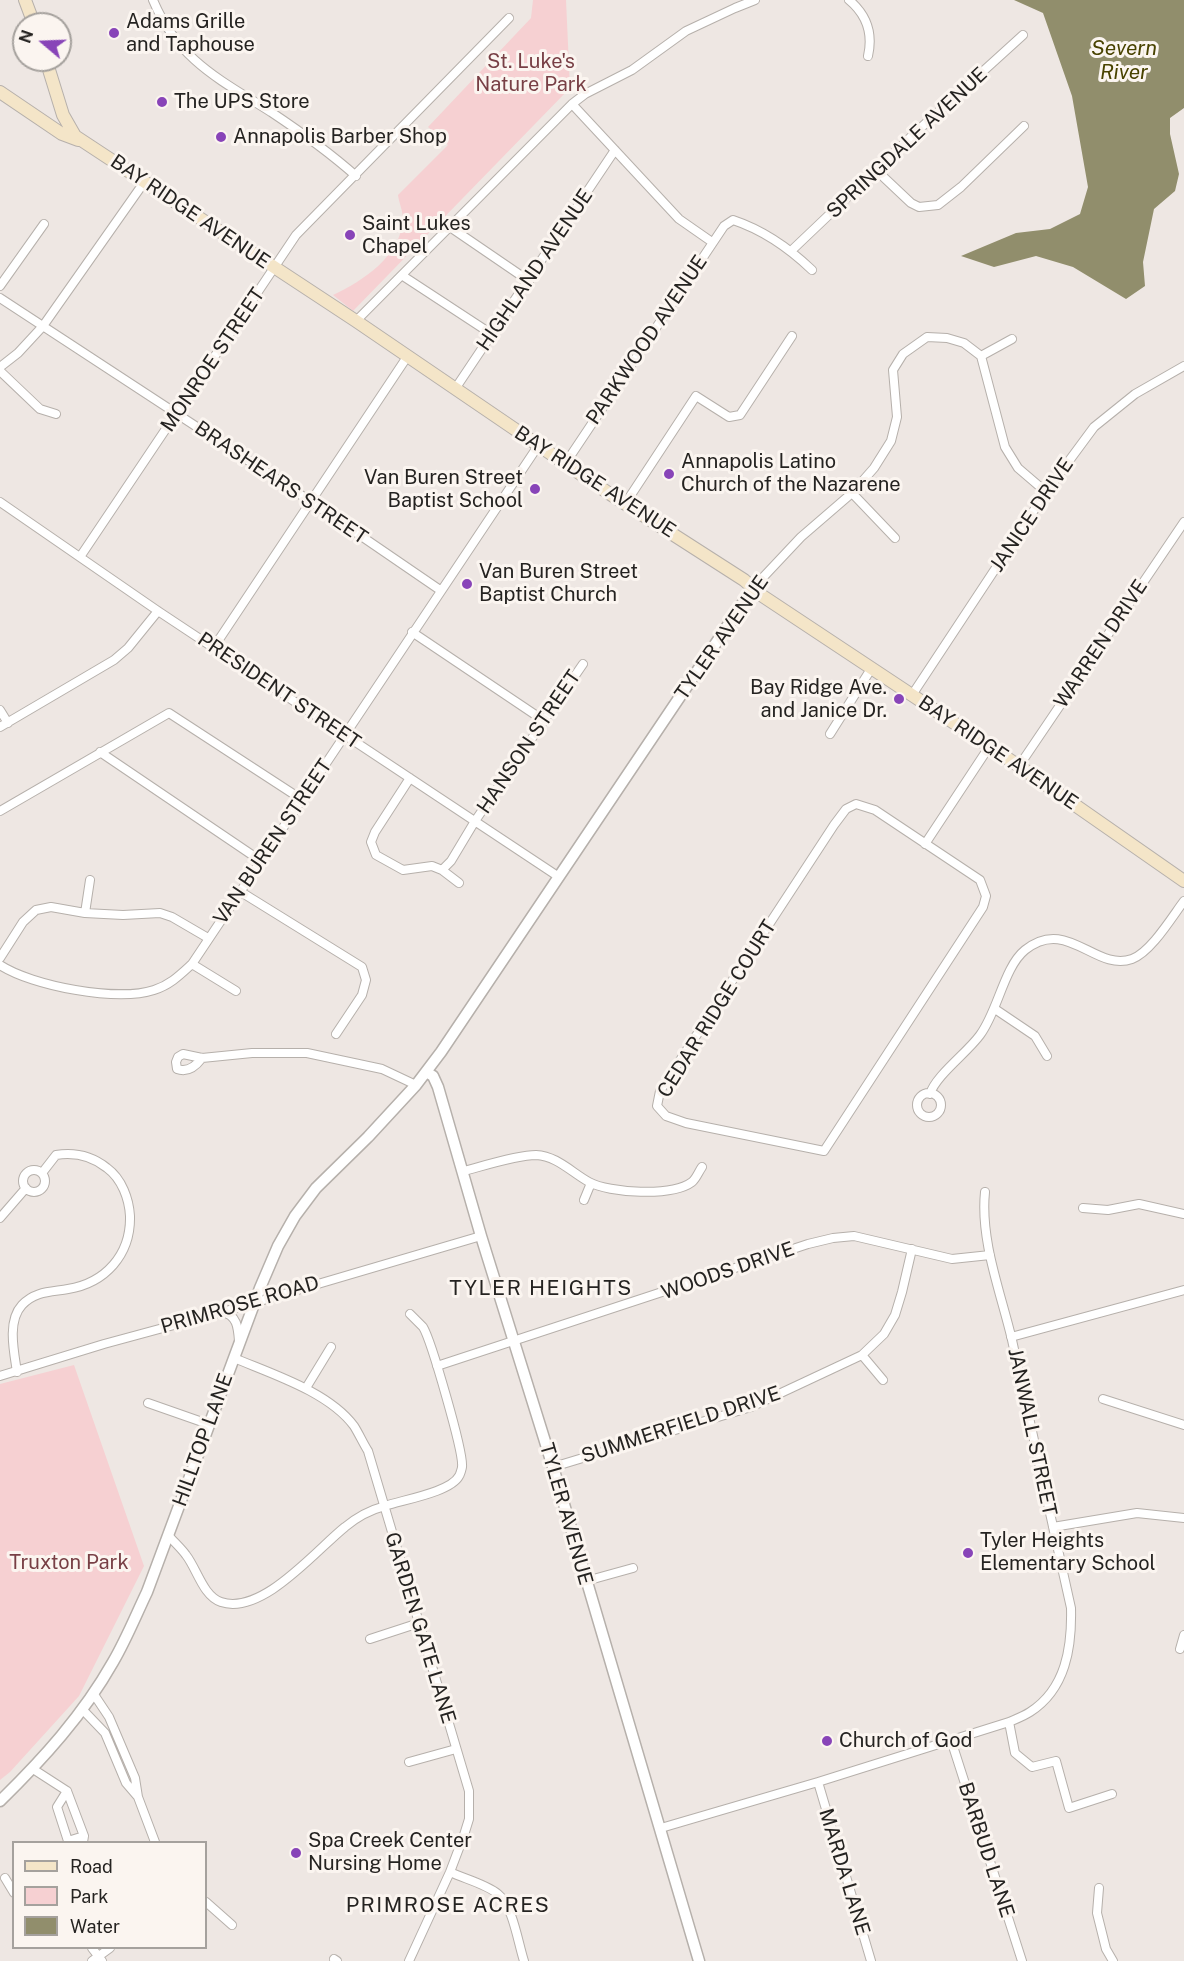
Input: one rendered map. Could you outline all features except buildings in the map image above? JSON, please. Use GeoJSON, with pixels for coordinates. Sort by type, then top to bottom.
{"type":"FeatureCollection","features":[{"type":"Feature","properties":{"kind":"main road"},"geometry":{"type":"LineString","coordinates":[[50,72],[63,115],[75,135],[84,141]]}},
{"type":"Feature","properties":{"kind":"main road","name":"BAY RIDGE AVENUE"},"geometry":{"type":"LineString","coordinates":[[3,97],[62,134],[84,141],[356,321],[538,446],[625,504],[674,533],[871,669],[1019,766],[1184,881]]}},
{"type":"Feature","properties":{"kind":"main road"},"geometry":{"type":"LineString","coordinates":[[25,110],[34,110],[53,118],[63,115]]}},
{"type":"Feature","properties":{"kind":"street"},"geometry":{"type":"LineString","coordinates":[[153,0],[173,38],[200,66],[318,144],[356,176]]}},
{"type":"Feature","properties":{"kind":"street"},"geometry":{"type":"LineString","coordinates":[[356,321],[572,104],[585,94],[632,70],[686,31],[755,0]]}},
{"type":"Feature","properties":{"kind":"street"},"geometry":{"type":"LineString","coordinates":[[849,0],[864,17],[871,42],[868,57]]}},
{"type":"Feature","properties":{"kind":"street","name":"MONROE STREET"},"geometry":{"type":"LineString","coordinates":[[80,557],[296,235],[509,18]]}},
{"type":"Feature","properties":{"kind":"street","name":"SPRINGDALE AVENUE"},"geometry":{"type":"LineString","coordinates":[[791,251],[1023,35]]}},
{"type":"Feature","properties":{"kind":"street"},"geometry":{"type":"LineString","coordinates":[[572,104],[679,219],[712,242]]}},
{"type":"Feature","properties":{"kind":"street"},"geometry":{"type":"LineString","coordinates":[[876,170],[911,203],[919,207],[938,205],[961,187],[1024,126]]}},
{"type":"Feature","properties":{"kind":"street","name":"HIGHLAND AVENUE"},"geometry":{"type":"LineString","coordinates":[[454,389],[493,335],[615,150]]}},
{"type":"Feature","properties":{"kind":"street"},"geometry":{"type":"LineString","coordinates":[[56,414],[40,409],[0,369],[43,326],[145,181]]}},
{"type":"Feature","properties":{"kind":"street","name":"PARKWOOD AVENUE"},"geometry":{"type":"LineString","coordinates":[[565,464],[724,226],[733,220],[749,226],[791,251]]}},
{"type":"Feature","properties":{"kind":"street"},"geometry":{"type":"LineString","coordinates":[[0,286],[44,224]]}},
{"type":"Feature","properties":{"kind":"street"},"geometry":{"type":"LineString","coordinates":[[450,227],[529,281]]}},
{"type":"Feature","properties":{"kind":"street"},"geometry":{"type":"LineString","coordinates":[[791,251],[812,270]]}},
{"type":"Feature","properties":{"kind":"street"},"geometry":{"type":"LineString","coordinates":[[403,276],[493,335]]}},
{"type":"Feature","properties":{"kind":"street","name":"BRASHEARS STREET"},"geometry":{"type":"LineString","coordinates":[[0,298],[310,501],[440,590]]}},
{"type":"Feature","properties":{"kind":"street"},"geometry":{"type":"LineString","coordinates":[[625,504],[696,396],[729,417],[740,414],[792,336]]}},
{"type":"Feature","properties":{"kind":"street","name":"TYLER AVENUE"},"geometry":{"type":"LineString","coordinates":[[416,1085],[473,1008],[753,588],[801,537],[852,493],[874,468],[891,441],[897,417],[893,370],[903,354],[927,337],[947,338],[964,343],[981,356]]}},
{"type":"Feature","properties":{"kind":"street"},"geometry":{"type":"LineString","coordinates":[[1012,339],[981,356],[1005,447],[1018,468],[1046,492]]}},
{"type":"Feature","properties":{"kind":"street"},"geometry":{"type":"LineString","coordinates":[[214,647],[407,357]]}},
{"type":"Feature","properties":{"kind":"street","name":"JANICE DRIVE"},"geometry":{"type":"LineString","coordinates":[[912,695],[1046,492],[1094,427],[1135,394],[1184,366]]}},
{"type":"Feature","properties":{"kind":"street","name":"VAN BUREN STREET"},"geometry":{"type":"LineString","coordinates":[[0,965],[30,980],[86,991],[127,994],[153,991],[172,982],[192,964],[538,446]]}},
{"type":"Feature","properties":{"kind":"street"},"geometry":{"type":"LineString","coordinates":[[852,493],[895,538]]}},
{"type":"Feature","properties":{"kind":"street","name":"PRESIDENT STREET"},"geometry":{"type":"LineString","coordinates":[[0,502],[158,611],[560,877]]}},
{"type":"Feature","properties":{"kind":"street","name":"WARREN DRIVE"},"geometry":{"type":"LineString","coordinates":[[1019,766],[1184,522]]}},
{"type":"Feature","properties":{"kind":"street"},"geometry":{"type":"LineString","coordinates":[[0,710],[4,725],[114,660],[128,648],[158,611]]}},
{"type":"Feature","properties":{"kind":"street"},"geometry":{"type":"LineString","coordinates":[[412,632],[543,720]]}},
{"type":"Feature","properties":{"kind":"street","name":"HANSON STREET"},"geometry":{"type":"LineString","coordinates":[[442,870],[451,861],[475,821],[583,664]]}},
{"type":"Feature","properties":{"kind":"street"},"geometry":{"type":"LineString","coordinates":[[830,734],[871,669]]}},
{"type":"Feature","properties":{"kind":"street"},"geometry":{"type":"LineString","coordinates":[[0,811],[169,713],[301,799]]}},
{"type":"Feature","properties":{"kind":"street"},"geometry":{"type":"LineString","coordinates":[[925,844],[989,747]]}},
{"type":"Feature","properties":{"kind":"street"},"geometry":{"type":"LineString","coordinates":[[100,752],[261,861]]}},
{"type":"Feature","properties":{"kind":"street"},"geometry":{"type":"LineString","coordinates":[[410,778],[375,832],[371,842],[376,855],[403,870],[432,866],[442,870],[459,883]]}},
{"type":"Feature","properties":{"kind":"street","name":"CEDAR RIDGE COURT"},"geometry":{"type":"LineString","coordinates":[[856,804],[864,805],[925,844],[980,880],[986,896],[982,907],[824,1151],[686,1123],[666,1116],[657,1106],[660,1091],[846,809],[856,804]]}},
{"type":"Feature","properties":{"kind":"street"},"geometry":{"type":"LineString","coordinates":[[85,913],[90,880]]}},
{"type":"Feature","properties":{"kind":"street"},"geometry":{"type":"LineString","coordinates":[[241,892],[362,967],[366,980],[362,995],[336,1034]]}},
{"type":"Feature","properties":{"kind":"street"},"geometry":{"type":"LineString","coordinates":[[930,1094],[937,1079],[980,1035],[995,1009],[1014,962],[1025,950],[1046,939],[1062,940],[1074,943],[1096,955],[1114,959],[1132,958],[1149,947],[1184,901]]}},
{"type":"Feature","properties":{"kind":"street"},"geometry":{"type":"LineString","coordinates":[[0,958],[23,922],[36,910],[51,907],[85,913],[123,915],[160,913],[172,917],[208,938]]}},
{"type":"Feature","properties":{"kind":"street"},"geometry":{"type":"LineString","coordinates":[[192,964],[236,991]]}},
{"type":"Feature","properties":{"kind":"street"},"geometry":{"type":"LineString","coordinates":[[995,1009],[1035,1036],[1047,1056]]}},
{"type":"Feature","properties":{"kind":"street"},"geometry":{"type":"LineString","coordinates":[[202,1058],[252,1053],[307,1053],[382,1069],[416,1085]]}},
{"type":"Feature","properties":{"kind":"street","name":"TYLER AVENUE"},"geometry":{"type":"LineString","coordinates":[[426,1072],[433,1076],[438,1086],[699,1961]]}},
{"type":"Feature","properties":{"kind":"street","name":"HILLTOP LANE"},"geometry":{"type":"LineString","coordinates":[[0,1801],[56,1744],[113,1662],[130,1629],[147,1592],[208,1424],[278,1246],[299,1210],[316,1188],[416,1085]]}},
{"type":"Feature","properties":{"kind":"street"},"geometry":{"type":"LineString","coordinates":[[17,1372],[13,1342],[20,1306],[31,1297],[46,1291],[68,1290],[97,1280],[114,1267],[129,1229],[127,1200],[122,1185],[108,1168],[93,1159],[75,1153],[56,1155],[42,1173]]}},
{"type":"Feature","properties":{"kind":"street"},"geometry":{"type":"LineString","coordinates":[[464,1171],[535,1155],[560,1162],[591,1183],[632,1192],[655,1192],[692,1182],[702,1167]]}},
{"type":"Feature","properties":{"kind":"street"},"geometry":{"type":"LineString","coordinates":[[35,1170],[42,1173],[45,1180],[41,1190],[34,1192],[26,1188],[23,1181],[28,1172],[35,1170]]}},
{"type":"Feature","properties":{"kind":"street"},"geometry":{"type":"LineString","coordinates":[[584,1200],[591,1183]]}},
{"type":"Feature","properties":{"kind":"street"},"geometry":{"type":"LineString","coordinates":[[0,1218],[26,1188]]}},
{"type":"Feature","properties":{"kind":"street"},"geometry":{"type":"LineString","coordinates":[[985,1192],[983,1209],[990,1255]]}},
{"type":"Feature","properties":{"kind":"street"},"geometry":{"type":"LineString","coordinates":[[1083,1208],[1108,1210],[1139,1204],[1184,1214]]}},
{"type":"Feature","properties":{"kind":"street","name":"PRIMROSE ROAD"},"geometry":{"type":"LineString","coordinates":[[0,1376],[123,1338],[481,1236]]}},
{"type":"Feature","properties":{"kind":"street","name":"WOODS DRIVE"},"geometry":{"type":"LineString","coordinates":[[437,1366],[825,1240],[854,1236],[952,1259],[990,1255]]}},
{"type":"Feature","properties":{"kind":"street","name":"SUMMERFIELD DRIVE"},"geometry":{"type":"LineString","coordinates":[[553,1467],[751,1407],[862,1355],[884,1334],[895,1315],[912,1249]]}},
{"type":"Feature","properties":{"kind":"street","name":"JANWALL STREET"},"geometry":{"type":"LineString","coordinates":[[660,1828],[818,1782],[1009,1722],[1031,1712],[1048,1696],[1061,1677],[1069,1653],[1071,1608],[1011,1337],[990,1255]]}},
{"type":"Feature","properties":{"kind":"street"},"geometry":{"type":"LineString","coordinates":[[1011,1337],[1184,1290]]}},
{"type":"Feature","properties":{"kind":"street"},"geometry":{"type":"LineString","coordinates":[[221,1311],[229,1313],[238,1324],[240,1342]]}},
{"type":"Feature","properties":{"kind":"street"},"geometry":{"type":"LineString","coordinates":[[168,1535],[187,1556],[211,1594],[221,1602],[253,1601],[271,1592],[346,1526],[363,1514],[451,1485],[458,1478],[462,1468],[460,1450],[437,1366],[423,1328],[410,1314]]}},
{"type":"Feature","properties":{"kind":"street"},"geometry":{"type":"LineString","coordinates":[[306,1388],[331,1347]]}},
{"type":"Feature","properties":{"kind":"street"},"geometry":{"type":"LineString","coordinates":[[862,1355],[883,1380]]}},
{"type":"Feature","properties":{"kind":"street","name":"GARDEN GATE LANE"},"geometry":{"type":"LineString","coordinates":[[234,1358],[306,1388],[353,1425],[368,1451],[469,1791],[469,1819],[450,1872],[409,1961]]}},
{"type":"Feature","properties":{"kind":"street"},"geometry":{"type":"LineString","coordinates":[[1103,1399],[1184,1425]]}},
{"type":"Feature","properties":{"kind":"street"},"geometry":{"type":"LineString","coordinates":[[148,1403],[208,1424]]}},
{"type":"Feature","properties":{"kind":"street"},"geometry":{"type":"LineString","coordinates":[[1053,1527],[1137,1513],[1184,1518]]}},
{"type":"Feature","properties":{"kind":"street"},"geometry":{"type":"LineString","coordinates":[[586,1581],[633,1568]]}},
{"type":"Feature","properties":{"kind":"street"},"geometry":{"type":"LineString","coordinates":[[370,1639],[419,1623]]}},
{"type":"Feature","properties":{"kind":"street"},"geometry":{"type":"LineString","coordinates":[[1180,1649],[1184,1635]]}},
{"type":"Feature","properties":{"kind":"street"},"geometry":{"type":"LineString","coordinates":[[93,1693],[109,1717],[135,1778],[138,1797],[155,1841]]}},
{"type":"Feature","properties":{"kind":"street"},"geometry":{"type":"LineString","coordinates":[[82,1709],[105,1733],[129,1789],[138,1797]]}},
{"type":"Feature","properties":{"kind":"street"},"geometry":{"type":"LineString","coordinates":[[1009,1722],[1015,1753],[1032,1767],[1056,1761],[1069,1808],[1112,1794]]}},
{"type":"Feature","properties":{"kind":"street","name":"BARBUD LANE"},"geometry":{"type":"LineString","coordinates":[[951,1740],[1022,1961]]}},
{"type":"Feature","properties":{"kind":"street"},"geometry":{"type":"LineString","coordinates":[[410,1762],[456,1749]]}},
{"type":"Feature","properties":{"kind":"street"},"geometry":{"type":"LineString","coordinates":[[33,1769],[67,1791],[84,1839],[68,1841],[57,1807],[67,1791]]}},
{"type":"Feature","properties":{"kind":"street","name":"MARDA LANE"},"geometry":{"type":"LineString","coordinates":[[818,1782],[871,1961]]}},
{"type":"Feature","properties":{"kind":"street"},"geometry":{"type":"LineString","coordinates":[[450,1872],[496,1892],[503,1899],[524,1961]]}},
{"type":"Feature","properties":{"kind":"street"},"geometry":{"type":"LineString","coordinates":[[5,1878],[12,1890]]}},
{"type":"Feature","properties":{"kind":"street"},"geometry":{"type":"LineString","coordinates":[[1099,1888],[1097,1912],[1106,1949],[1113,1961]]}},
{"type":"Feature","properties":{"kind":"street"},"geometry":{"type":"LineString","coordinates":[[207,1903],[232,1925]]}},
{"type":"Feature","properties":{"kind":"street"},"geometry":{"type":"LineString","coordinates":[[97,1960],[108,1949]]}},
{"type":"Feature","properties":{"kind":"green space","name":"St. Luke's Nature Park"},"geometry":{"type":"Polygon","coordinates":[[[533,0],[566,0],[570,88],[353,311],[333,295],[368,275],[388,256],[401,232],[403,219],[398,195],[448,145],[428,127],[531,18],[533,0]]]}},
{"type":"Feature","properties":{"kind":"green space","name":"Truxton Park"},"geometry":{"type":"Polygon","coordinates":[[[74,1365],[144,1566],[79,1696],[10,1772],[0,1780],[0,1384],[74,1365]]]}},
{"type":"Feature","properties":{"kind":"water","name":"Severn River"},"geometry":{"type":"Polygon","coordinates":[[[1014,0],[1184,0],[1184,108],[1170,118],[1170,134],[1179,174],[1175,191],[1154,209],[1143,262],[1145,286],[1126,299],[1073,267],[1036,256],[994,267],[961,256],[1016,233],[1050,229],[1080,214],[1088,187],[1072,96],[1043,13],[1014,0]]]}},
{"type":"Feature","properties":{"kind":"place","name":"Adams Grille and Taphouse"},"geometry":{"type":"Point","coordinates":[114,33]}},
{"type":"Feature","properties":{"kind":"place","name":"The UPS Store"},"geometry":{"type":"Point","coordinates":[162,102]}},
{"type":"Feature","properties":{"kind":"place","name":"Annapolis Barber Shop"},"geometry":{"type":"Point","coordinates":[221,137]}},
{"type":"Feature","properties":{"kind":"place","name":"Saint Lukes Chapel"},"geometry":{"type":"Point","coordinates":[350,235]}},
{"type":"Feature","properties":{"kind":"place","name":"Annapolis Latino Church of the Nazarene"},"geometry":{"type":"Point","coordinates":[669,474]}},
{"type":"Feature","properties":{"kind":"place","name":"Van Buren Street Baptist School"},"geometry":{"type":"Point","coordinates":[535,489]}},
{"type":"Feature","properties":{"kind":"place","name":"Van Buren Street Baptist Church"},"geometry":{"type":"Point","coordinates":[467,584]}},
{"type":"Feature","properties":{"kind":"place","name":"Bay Ridge Ave. and Janice Dr."},"geometry":{"type":"Point","coordinates":[899,699]}},
{"type":"Feature","properties":{"kind":"place","name":"Tyler Heights Elementary School"},"geometry":{"type":"Point","coordinates":[968,1553]}},
{"type":"Feature","properties":{"kind":"place","name":"Church of God"},"geometry":{"type":"Point","coordinates":[827,1741]}},
{"type":"Feature","properties":{"kind":"place","name":"Spa Creek Center Nursing Home"},"geometry":{"type":"Point","coordinates":[296,1853]}},
{"type":"Feature","properties":{"kind":"district","name":"TYLER HEIGHTS"},"geometry":{"type":"Point","coordinates":[541,1289]}},
{"type":"Feature","properties":{"kind":"district","name":"PRIMROSE ACRES"},"geometry":{"type":"Point","coordinates":[448,1906]}}]}
